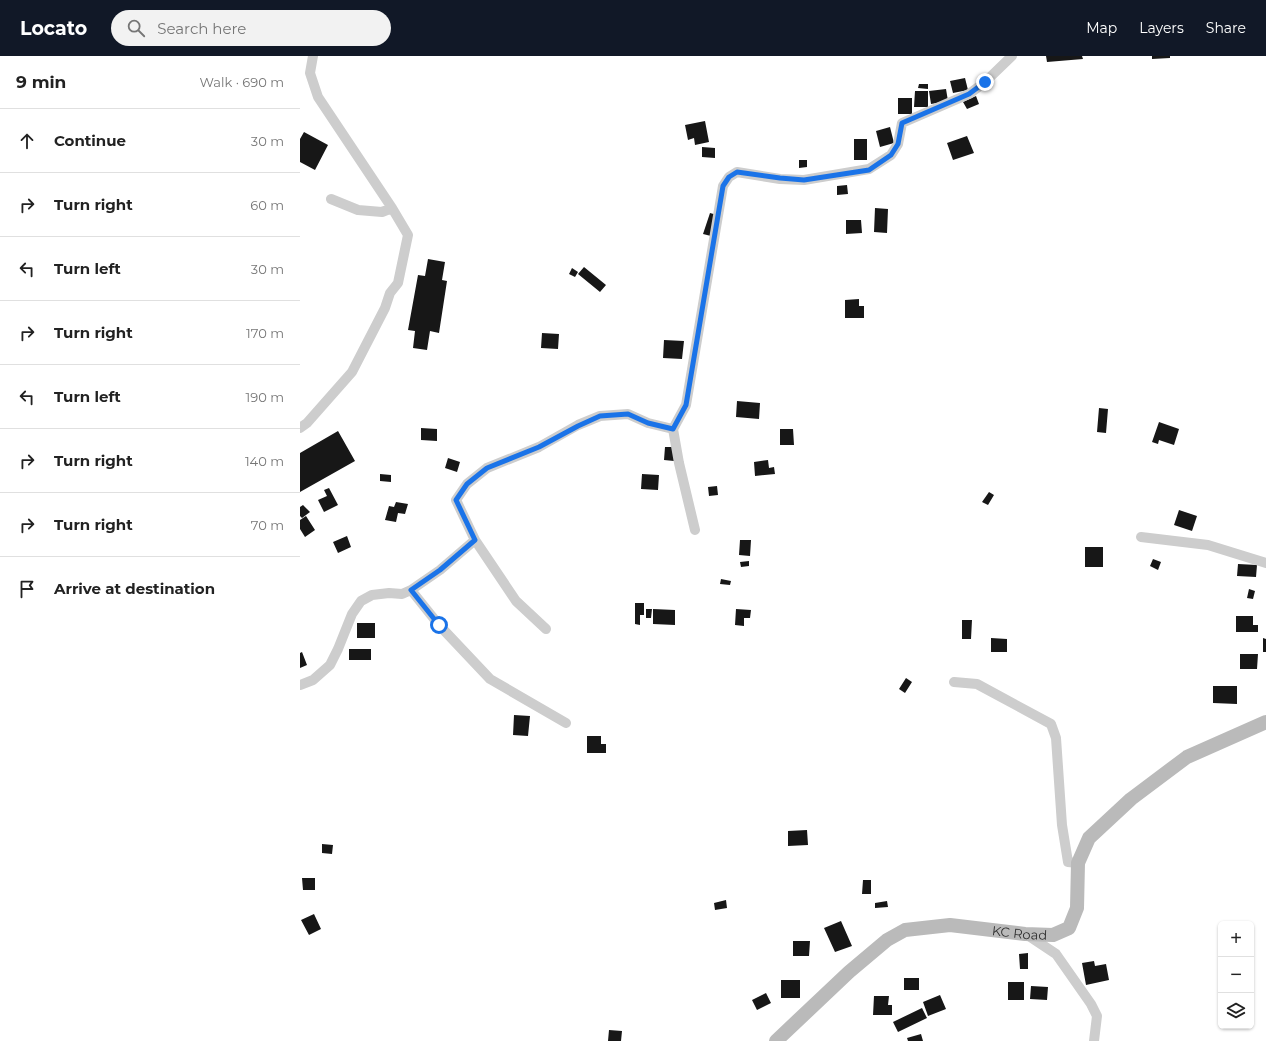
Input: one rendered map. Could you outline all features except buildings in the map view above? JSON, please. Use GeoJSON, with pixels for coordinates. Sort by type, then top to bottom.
{"type":"FeatureCollection","features":[{"type":"Feature","properties":{"kind":"main road","name":"KC Road"},"geometry":{"type":"LineString","coordinates":[[776,1041],[849,972],[887,940],[905,930],[950,925],[1025,934],[1053,934],[1069,928],[1077,908],[1078,863],[1089,838],[1131,800],[1187,757],[1266,722]]}},
{"type":"Feature","properties":{"kind":"street"},"geometry":{"type":"LineString","coordinates":[[300,428],[307,423],[352,372],[385,308],[390,293],[398,283],[408,235],[392,208],[318,96],[310,73],[313,56]]}},
{"type":"Feature","properties":{"kind":"street"},"geometry":{"type":"LineString","coordinates":[[695,530],[679,463],[673,429],[686,405],[723,186],[729,177],[737,172],[804,180],[869,170],[891,155],[898,144],[902,123],[969,94],[985,82],[1012,56]]}},
{"type":"Feature","properties":{"kind":"street"},"geometry":{"type":"LineString","coordinates":[[331,199],[358,210],[382,212],[392,208]]}},
{"type":"Feature","properties":{"kind":"street"},"geometry":{"type":"LineString","coordinates":[[546,628],[516,601],[475,540],[456,500],[467,484],[487,468],[539,447],[600,416],[628,414],[648,423],[673,429]]}},
{"type":"Feature","properties":{"kind":"street"},"geometry":{"type":"LineString","coordinates":[[1141,537],[1208,545],[1266,563]]}},
{"type":"Feature","properties":{"kind":"street"},"geometry":{"type":"LineString","coordinates":[[300,685],[313,680],[330,665],[352,614],[361,601],[372,595],[389,593],[402,594],[411,590],[440,570],[475,540]]}},
{"type":"Feature","properties":{"kind":"street"},"geometry":{"type":"LineString","coordinates":[[411,590],[439,625],[490,679],[566,723]]}},
{"type":"Feature","properties":{"kind":"street"},"geometry":{"type":"LineString","coordinates":[[954,682],[977,684],[1051,724],[1056,738],[1062,825],[1068,862],[1078,863]]}},
{"type":"Feature","properties":{"kind":"street"},"geometry":{"type":"LineString","coordinates":[[1025,934],[1056,954],[1091,1004],[1097,1016],[1094,1041]]}},
{"type":"Feature","properties":{"kind":"route"},"geometry":{"type":"LineString","coordinates":[[439,625],[411,590],[440,570],[475,540],[456,500],[467,484],[487,468],[539,447],[600,416],[628,414],[648,423],[673,429],[686,405],[723,186],[729,177],[737,172],[804,180],[869,170],[891,155],[898,144],[902,123],[969,94],[985,82]]}}]}
